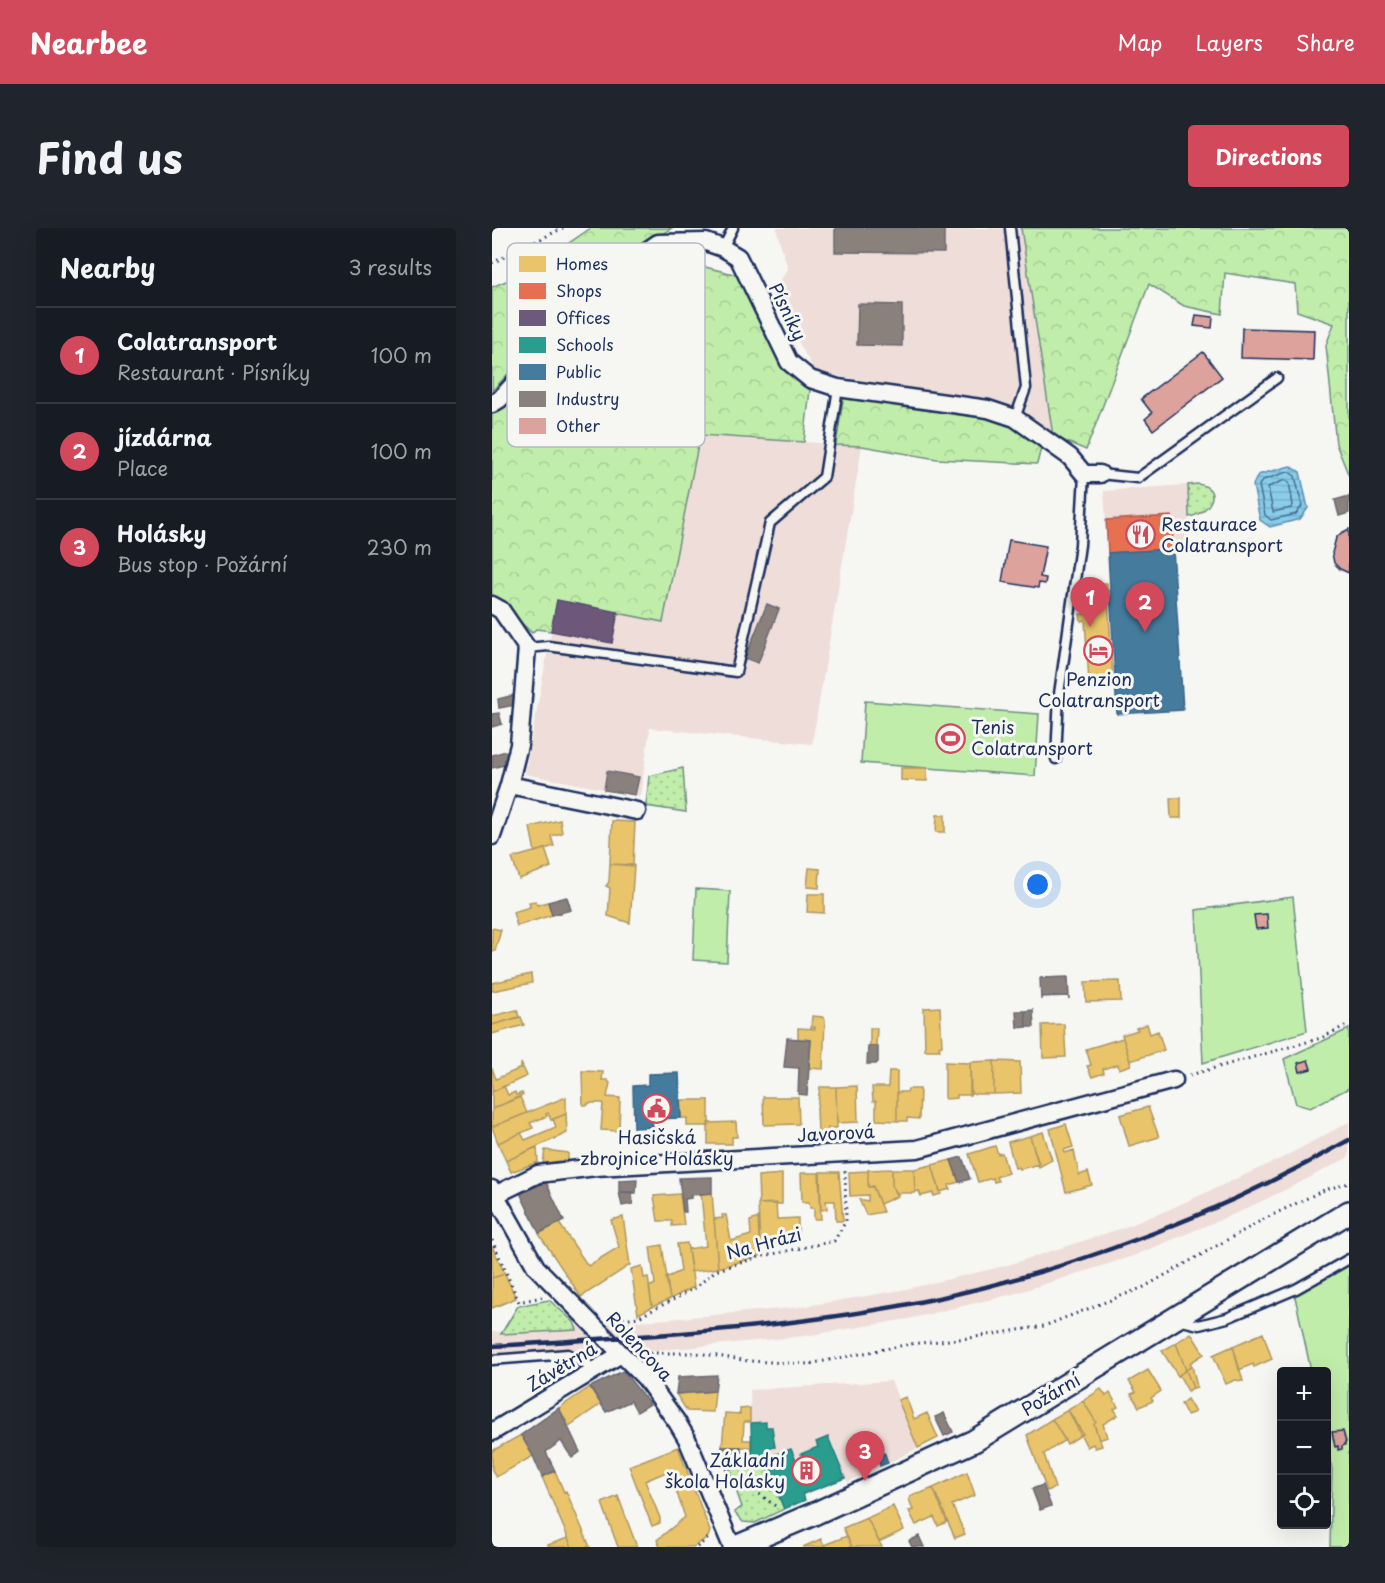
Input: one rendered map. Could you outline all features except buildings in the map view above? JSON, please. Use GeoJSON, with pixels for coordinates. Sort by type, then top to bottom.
{"type":"FeatureCollection","features":[{"type":"Feature","properties":{"kind":"street"},"geometry":{"type":"LineString","coordinates":[[658,243],[706,242],[723,248]]}},
{"type":"Feature","properties":{"kind":"street","name":"Písníky"},"geometry":{"type":"LineString","coordinates":[[723,248],[738,257],[789,362],[810,379],[838,388],[988,409],[1015,418],[1092,474]]}},
{"type":"Feature","properties":{"kind":"street"},"geometry":{"type":"LineString","coordinates":[[492,404],[507,391]]}},
{"type":"Feature","properties":{"kind":"street"},"geometry":{"type":"LineString","coordinates":[[492,605],[501,610],[527,648],[519,745],[492,836]]}},
{"type":"Feature","properties":{"kind":"street"},"geometry":{"type":"LineString","coordinates":[[509,785],[638,811]]}},
{"type":"Feature","properties":{"kind":"street","name":"Javorová"},"geometry":{"type":"LineString","coordinates":[[494,1192],[538,1174],[585,1168],[917,1149],[1174,1080]]}},
{"type":"Feature","properties":{"kind":"street","name":"Rolencova"},"geometry":{"type":"LineString","coordinates":[[494,1192],[536,1267],[646,1379],[678,1422],[734,1547]]}},
{"type":"Feature","properties":{"kind":"street","name":"Požární"},"geometry":{"type":"LineString","coordinates":[[734,1547],[816,1513],[974,1441],[1349,1212]]}},
{"type":"Feature","properties":{"kind":"street","name":"Závětrná"},"geometry":{"type":"LineString","coordinates":[[492,1432],[621,1354]]}},
{"type":"Feature","properties":{"kind":"lane"},"geometry":{"type":"LineString","coordinates":[[723,248],[733,228]]}},
{"type":"Feature","properties":{"kind":"lane"},"geometry":{"type":"LineString","coordinates":[[1010,228],[1026,388],[1015,418]]}},
{"type":"Feature","properties":{"kind":"lane"},"geometry":{"type":"LineString","coordinates":[[1056,759],[1059,694],[1092,474],[1138,478],[1277,378]]}},
{"type":"Feature","properties":{"kind":"lane"},"geometry":{"type":"LineString","coordinates":[[527,648],[548,646],[736,672],[770,523],[824,477],[838,388]]}},
{"type":"Feature","properties":{"kind":"lane"},"geometry":{"type":"LineString","coordinates":[[1174,1319],[1198,1325],[1227,1318],[1296,1289],[1349,1259]]}},
{"type":"Feature","properties":{"kind":"lane"},"geometry":{"type":"LineString","coordinates":[[492,1360],[568,1354],[596,1369]]}},
{"type":"Feature","properties":{"kind":"path"},"geometry":{"type":"LineString","coordinates":[[532,243],[563,228]]}},
{"type":"Feature","properties":{"kind":"path"},"geometry":{"type":"LineString","coordinates":[[492,262],[507,255]]}},
{"type":"Feature","properties":{"kind":"path"},"geometry":{"type":"LineString","coordinates":[[1174,1080],[1321,1038],[1349,1024]]}},
{"type":"Feature","properties":{"kind":"path","name":"Na Hrázi"},"geometry":{"type":"LineString","coordinates":[[588,1321],[639,1317],[694,1289],[715,1271],[759,1257],[834,1241],[846,1221],[845,1153]]}},
{"type":"Feature","properties":{"kind":"path"},"geometry":{"type":"LineString","coordinates":[[621,1354],[675,1351],[749,1361],[809,1364],[910,1344],[969,1338],[1044,1326],[1144,1287],[1264,1219],[1324,1190],[1349,1183]]}},
{"type":"Feature","properties":{"kind":"path"},"geometry":{"type":"LineString","coordinates":[[492,1240],[519,1302],[543,1297]]}},
{"type":"Feature","properties":{"kind":"path"},"geometry":{"type":"LineString","coordinates":[[714,1460],[784,1512]]}},
{"type":"Feature","properties":{"kind":"shaded area"},"geometry":{"type":"Polygon","coordinates":[[[776,228],[1021,228],[1053,436],[1009,406],[815,372],[772,293],[788,269],[776,228]]]}},
{"type":"Feature","properties":{"kind":"shaded area"},"geometry":{"type":"Polygon","coordinates":[[[705,435],[862,446],[812,744],[650,728],[640,796],[525,774],[557,600],[663,621],[698,447],[705,447],[705,435]]]}},
{"type":"Feature","properties":{"kind":"shaded area"},"geometry":{"type":"Polygon","coordinates":[[[1205,485],[1211,490],[1212,497],[1210,504],[1202,513],[1189,517],[1190,548],[1173,549],[1171,516],[1106,520],[1104,491],[1205,485]]]}},
{"type":"Feature","properties":{"kind":"shaded area"},"geometry":{"type":"Polygon","coordinates":[[[1349,1122],[1349,1157],[1295,1185],[1241,1211],[1133,1256],[1013,1294],[908,1319],[804,1336],[684,1348],[492,1361],[492,1332],[801,1307],[902,1290],[1005,1266],[1123,1228],[1168,1210],[1282,1158],[1349,1122]]]}},
{"type":"Feature","properties":{"kind":"shaded area"},"geometry":{"type":"Polygon","coordinates":[[[891,1381],[918,1448],[888,1463],[881,1451],[877,1453],[880,1466],[848,1482],[845,1478],[803,1494],[805,1500],[784,1509],[763,1457],[752,1461],[750,1390],[891,1381]]]}},
{"type":"Feature","properties":{"kind":"green space"},"geometry":{"type":"Polygon","coordinates":[[[591,228],[672,228],[648,243],[569,243],[591,228]]]}},
{"type":"Feature","properties":{"kind":"green space"},"geometry":{"type":"Polygon","coordinates":[[[1021,228],[1349,228],[1349,476],[1336,444],[1326,345],[1334,324],[1297,311],[1295,284],[1225,273],[1222,314],[1184,306],[1149,284],[1086,450],[1053,436],[1021,228]]]}},
{"type":"Feature","properties":{"kind":"green space"},"geometry":{"type":"Polygon","coordinates":[[[705,267],[737,275],[781,367],[810,390],[804,442],[705,435],[705,267]]]}},
{"type":"Feature","properties":{"kind":"green space"},"geometry":{"type":"Polygon","coordinates":[[[507,281],[507,375],[492,391],[492,287],[507,281]]]}},
{"type":"Feature","properties":{"kind":"green space"},"geometry":{"type":"Polygon","coordinates":[[[844,394],[984,415],[1020,427],[1042,444],[1037,464],[937,459],[862,446],[836,445],[844,394]]]}},
{"type":"Feature","properties":{"kind":"green space"},"geometry":{"type":"Polygon","coordinates":[[[507,404],[507,447],[698,447],[663,622],[557,601],[551,631],[536,629],[532,633],[492,595],[492,414],[507,404]]]}},
{"type":"Feature","properties":{"kind":"green space"},"geometry":{"type":"Polygon","coordinates":[[[1198,484],[1211,491],[1211,501],[1202,511],[1189,517],[1188,485],[1198,484]]]}},
{"type":"Feature","properties":{"kind":"green space","name":"Tenis Colatransport"},"geometry":{"type":"Polygon","coordinates":[[[865,701],[1039,714],[1035,776],[861,763],[865,701]]]}},
{"type":"Feature","properties":{"kind":"green space"},"geometry":{"type":"Polygon","coordinates":[[[683,768],[686,812],[646,806],[649,776],[683,768]]]}},
{"type":"Feature","properties":{"kind":"green space"},"geometry":{"type":"Polygon","coordinates":[[[696,889],[730,891],[727,962],[693,960],[696,889]]]}},
{"type":"Feature","properties":{"kind":"green space"},"geometry":{"type":"Polygon","coordinates":[[[1293,897],[1307,1031],[1203,1063],[1196,910],[1293,897]]]}},
{"type":"Feature","properties":{"kind":"green space"},"geometry":{"type":"Polygon","coordinates":[[[1349,1029],[1349,1088],[1310,1108],[1296,1104],[1284,1059],[1349,1029]]]}},
{"type":"Feature","properties":{"kind":"green space"},"geometry":{"type":"Polygon","coordinates":[[[1349,1263],[1349,1547],[1330,1547],[1331,1367],[1310,1367],[1294,1292],[1349,1263]]]}},
{"type":"Feature","properties":{"kind":"green space"},"geometry":{"type":"Polygon","coordinates":[[[549,1300],[574,1322],[577,1330],[501,1334],[518,1306],[549,1300]]]}},
{"type":"Feature","properties":{"kind":"green space"},"geometry":{"type":"Polygon","coordinates":[[[763,1457],[784,1509],[755,1523],[743,1522],[734,1512],[742,1507],[729,1470],[763,1457]]]}},
{"type":"Feature","properties":{"kind":"water"},"geometry":{"type":"Polygon","coordinates":[[[1290,466],[1300,472],[1308,508],[1300,519],[1270,527],[1260,520],[1253,485],[1258,475],[1290,466]]]}},
{"type":"Feature","properties":{"kind":"railway"},"geometry":{"type":"LineString","coordinates":[[492,1346],[675,1334],[812,1320],[921,1302],[985,1287],[1048,1270],[1172,1226],[1292,1171],[1349,1140]]}},
{"type":"Feature","properties":{"kind":"place","name":"Restaurace Colatransport"},"geometry":{"type":"Point","coordinates":[1140,535]}},
{"type":"Feature","properties":{"kind":"place","name":"Colatransport"},"geometry":{"type":"Point","coordinates":[1090,627]}},
{"type":"Feature","properties":{"kind":"place","name":"jízdárna"},"geometry":{"type":"Point","coordinates":[1145,632]}},
{"type":"Feature","properties":{"kind":"place","name":"Penzion Colatransport"},"geometry":{"type":"Point","coordinates":[1099,651]}},
{"type":"Feature","properties":{"kind":"place","name":"Tenis Colatransport"},"geometry":{"type":"Point","coordinates":[950,738]}},
{"type":"Feature","properties":{"kind":"place","name":"Hasičská zbrojnice Holásky"},"geometry":{"type":"Point","coordinates":[657,1109]}},
{"type":"Feature","properties":{"kind":"place","name":"Základní škola Holásky"},"geometry":{"type":"Point","coordinates":[806,1471]}},
{"type":"Feature","properties":{"kind":"place","name":"Holásky"},"geometry":{"type":"Point","coordinates":[865,1481]}}]}
